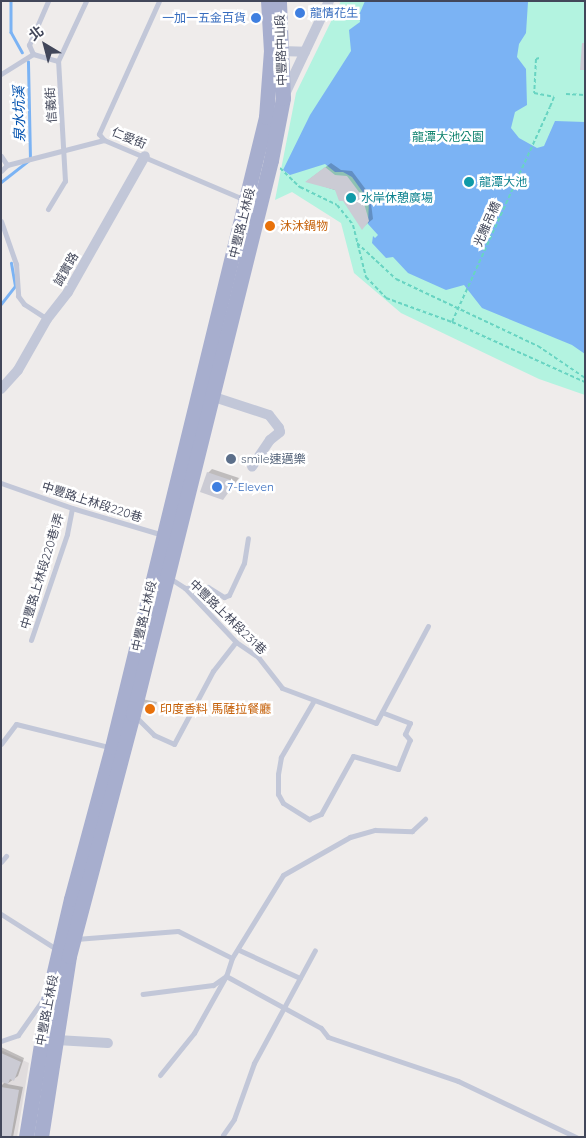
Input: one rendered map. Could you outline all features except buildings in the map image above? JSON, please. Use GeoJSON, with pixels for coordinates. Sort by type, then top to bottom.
{"type":"FeatureCollection","features":[{"type":"Feature","properties":{"kind":"main road","name":"中豐路中山段"},"geometry":{"type":"LineString","coordinates":[[268,1],[276,98]]}},
{"type":"Feature","properties":{"kind":"main road","name":"中豐路中山段"},"geometry":{"type":"LineString","coordinates":[[276,98],[281,51],[279,1]]}},
{"type":"Feature","properties":{"kind":"main road","name":"中豐路上林段"},"geometry":{"type":"LineString","coordinates":[[26,1137],[50,989],[64,954],[112,748],[161,572],[253,204],[271,160],[276,98]]}},
{"type":"Feature","properties":{"kind":"main road","name":"中豐路上林段"},"geometry":{"type":"LineString","coordinates":[[170,537],[211,396],[276,98]]}},
{"type":"Feature","properties":{"kind":"main road","name":"中豐路上林段"},"geometry":{"type":"LineString","coordinates":[[68,937],[133,714],[161,572]]}},
{"type":"Feature","properties":{"kind":"main road","name":"中豐路上林段"},"geometry":{"type":"LineString","coordinates":[[41,1137],[57,1040],[64,954]]}},
{"type":"Feature","properties":{"kind":"street"},"geometry":{"type":"LineString","coordinates":[[276,98],[305,52],[329,1]]}},
{"type":"Feature","properties":{"kind":"street"},"geometry":{"type":"LineString","coordinates":[[281,51],[305,52]]}},
{"type":"Feature","properties":{"kind":"street","name":"誠實路"},"geometry":{"type":"LineString","coordinates":[[1,389],[18,370],[47,319],[68,292],[145,156]]}},
{"type":"Feature","properties":{"kind":"street"},"geometry":{"type":"LineString","coordinates":[[211,396],[269,415],[279,428],[280,432],[270,440],[252,467]]}},
{"type":"Feature","properties":{"kind":"street"},"geometry":{"type":"LineString","coordinates":[[57,1040],[108,1043]]}},
{"type":"Feature","properties":{"kind":"lane"},"geometry":{"type":"LineString","coordinates":[[33,54],[29,45],[48,1]]}},
{"type":"Feature","properties":{"kind":"lane","name":"信義街"},"geometry":{"type":"LineString","coordinates":[[48,208],[65,181],[58,61],[86,1]]}},
{"type":"Feature","properties":{"kind":"lane","name":"仁愛街"},"geometry":{"type":"LineString","coordinates":[[159,1],[99,134],[104,140],[253,204]]}},
{"type":"Feature","properties":{"kind":"lane"},"geometry":{"type":"LineString","coordinates":[[1,74],[33,54],[58,61]]}},
{"type":"Feature","properties":{"kind":"lane"},"geometry":{"type":"LineString","coordinates":[[1,171],[24,159],[104,140]]}},
{"type":"Feature","properties":{"kind":"lane"},"geometry":{"type":"LineString","coordinates":[[1,156],[8,166]]}},
{"type":"Feature","properties":{"kind":"lane"},"geometry":{"type":"LineString","coordinates":[[1,221],[16,264],[18,296],[24,304],[47,319]]}},
{"type":"Feature","properties":{"kind":"lane","name":"中豐路上林段220巷"},"geometry":{"type":"LineString","coordinates":[[1,483],[72,508],[170,537]]}},
{"type":"Feature","properties":{"kind":"lane","name":"中豐路上林段220巷1弄"},"geometry":{"type":"LineString","coordinates":[[31,640],[67,534],[72,508]]}},
{"type":"Feature","properties":{"kind":"lane"},"geometry":{"type":"LineString","coordinates":[[184,588],[208,587],[224,597],[229,595],[244,563],[248,538]]}},
{"type":"Feature","properties":{"kind":"lane","name":"中豐路上林段231巷"},"geometry":{"type":"LineString","coordinates":[[161,572],[184,588],[236,642],[258,657],[282,688],[313,702],[376,722],[382,712]]}},
{"type":"Feature","properties":{"kind":"lane"},"geometry":{"type":"LineString","coordinates":[[313,702],[281,757],[278,774],[278,794],[283,803],[309,819],[321,814],[353,756],[398,769],[410,740],[405,734],[410,723],[382,712],[428,626]]}},
{"type":"Feature","properties":{"kind":"lane"},"geometry":{"type":"LineString","coordinates":[[133,714],[154,735],[174,744],[213,671],[236,642]]}},
{"type":"Feature","properties":{"kind":"lane"},"geometry":{"type":"LineString","coordinates":[[1,744],[16,724],[112,748]]}},
{"type":"Feature","properties":{"kind":"lane"},"geometry":{"type":"LineString","coordinates":[[160,1076],[194,1033],[226,976],[232,958],[239,950],[284,875],[350,838],[375,830],[412,830],[425,819]]}},
{"type":"Feature","properties":{"kind":"lane"},"geometry":{"type":"LineString","coordinates":[[1,862],[6,856]]}},
{"type":"Feature","properties":{"kind":"lane"},"geometry":{"type":"LineString","coordinates":[[1,914],[64,954]]}},
{"type":"Feature","properties":{"kind":"lane"},"geometry":{"type":"LineString","coordinates":[[68,937],[178,931],[232,958]]}},
{"type":"Feature","properties":{"kind":"lane"},"geometry":{"type":"LineString","coordinates":[[239,950],[300,978]]}},
{"type":"Feature","properties":{"kind":"lane"},"geometry":{"type":"LineString","coordinates":[[223,1134],[234,1119],[254,1063],[316,950]]}},
{"type":"Feature","properties":{"kind":"lane"},"geometry":{"type":"LineString","coordinates":[[143,994],[213,985],[226,976]]}},
{"type":"Feature","properties":{"kind":"lane"},"geometry":{"type":"LineString","coordinates":[[226,976],[321,1028],[328,1037],[458,1081],[576,1137]]}},
{"type":"Feature","properties":{"kind":"lane"},"geometry":{"type":"LineString","coordinates":[[1,1041],[18,1035],[50,989]]}},
{"type":"Feature","properties":{"kind":"path","name":"光雕吊橋"},"geometry":{"type":"LineString","coordinates":[[452,322],[554,97],[534,93],[536,59],[539,58]]}},
{"type":"Feature","properties":{"kind":"path"},"geometry":{"type":"LineString","coordinates":[[566,94],[585,95]]}},
{"type":"Feature","properties":{"kind":"path"},"geometry":{"type":"LineString","coordinates":[[271,160],[300,187],[337,205],[352,225],[366,277],[386,298],[452,322],[585,382]]}},
{"type":"Feature","properties":{"kind":"path"},"geometry":{"type":"LineString","coordinates":[[357,243],[396,279],[538,346],[585,378]]}},
{"type":"Feature","properties":{"kind":"shaded area"},"geometry":{"type":"Polygon","coordinates":[[[1,1050],[29,1063],[17,1137],[1,1137],[1,1050]]]}},
{"type":"Feature","properties":{"kind":"green space","name":"龍潭大池"},"geometry":{"type":"Polygon","coordinates":[[[341,1],[585,1],[585,395],[539,379],[401,313],[354,273],[341,223],[292,192],[275,200],[296,93],[341,1]]]}},
{"type":"Feature","properties":{"kind":"water","name":"龍潭大池"},"geometry":{"type":"Polygon","coordinates":[[[365,1],[585,1],[528,2],[526,33],[519,44],[517,57],[526,69],[527,105],[515,112],[511,128],[519,138],[537,148],[544,146],[555,121],[585,122],[585,354],[572,345],[482,308],[464,285],[446,290],[408,273],[393,257],[386,258],[372,243],[373,236],[375,238],[378,235],[368,224],[369,201],[352,177],[343,172],[335,172],[325,164],[290,175],[283,170],[310,115],[351,51],[349,30],[360,22],[359,15],[365,1]]]}},
{"type":"Feature","properties":{"kind":"waterway","name":"泉水坑溪"},"geometry":{"type":"LineString","coordinates":[[11,1],[11,32],[22,52]]}},
{"type":"Feature","properties":{"kind":"waterway","name":"泉水坑溪"},"geometry":{"type":"LineString","coordinates":[[1,182],[30,159],[28,62]]}},
{"type":"Feature","properties":{"kind":"waterway","name":"泉水坑溪"},"geometry":{"type":"LineString","coordinates":[[1,304],[15,286],[11,263]]}},
{"type":"Feature","properties":{"kind":"place","name":"龍情花生"},"geometry":{"type":"Point","coordinates":[300,13]}},
{"type":"Feature","properties":{"kind":"place","name":"一加一五金百貨"},"geometry":{"type":"Point","coordinates":[256,18]}},
{"type":"Feature","properties":{"kind":"place","name":"龍潭大池"},"geometry":{"type":"Point","coordinates":[469,182]}},
{"type":"Feature","properties":{"kind":"place","name":"水岸休憩廣場"},"geometry":{"type":"Point","coordinates":[351,198]}},
{"type":"Feature","properties":{"kind":"place","name":"沐沐鍋物"},"geometry":{"type":"Point","coordinates":[270,226]}},
{"type":"Feature","properties":{"kind":"place","name":"smile速邁樂"},"geometry":{"type":"Point","coordinates":[231,459]}},
{"type":"Feature","properties":{"kind":"place","name":"7-Eleven"},"geometry":{"type":"Point","coordinates":[217,487]}},
{"type":"Feature","properties":{"kind":"place","name":"印度香料 馬薩拉餐廳"},"geometry":{"type":"Point","coordinates":[150,709]}},
{"type":"Feature","properties":{"kind":"park label","name":"龍潭大池公園"},"geometry":{"type":"Point","coordinates":[448,137]}}]}
